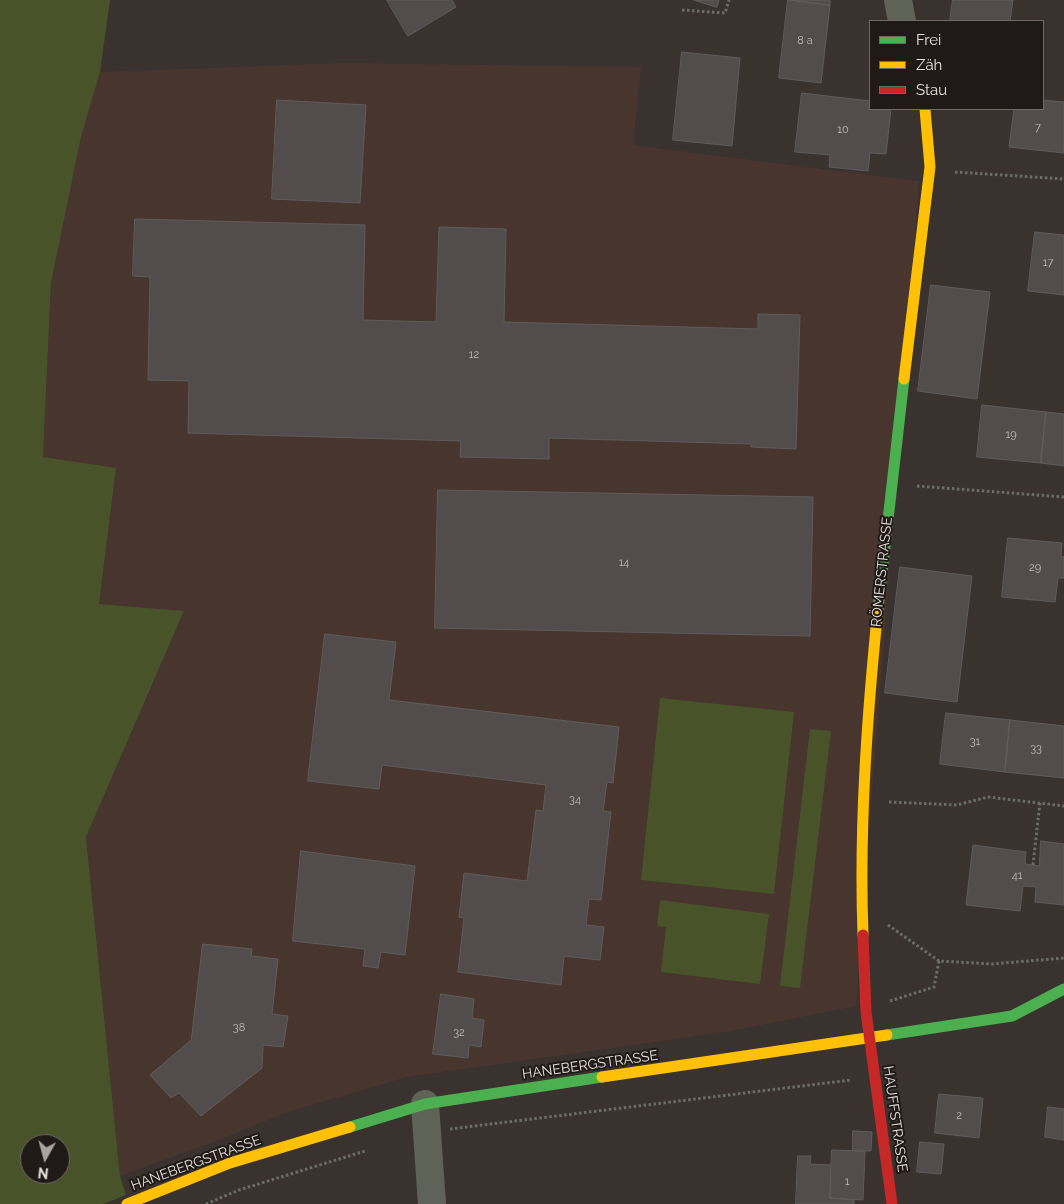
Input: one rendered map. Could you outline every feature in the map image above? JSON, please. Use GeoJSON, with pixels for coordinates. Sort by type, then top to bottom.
{"type":"FeatureCollection","features":[{"type":"Feature","properties":{"kind":"street"},"geometry":{"type":"LineString","coordinates":[[898,0],[902,20]]}},
{"type":"Feature","properties":{"kind":"street","name":"RÖMERSTRASSE"},"geometry":{"type":"LineString","coordinates":[[868,1038],[862,907],[864,801],[873,656],[891,485],[930,167],[924,110]]}},
{"type":"Feature","properties":{"kind":"street","name":"HANEBERGSTRASSE"},"geometry":{"type":"LineString","coordinates":[[128,1204],[230,1163],[424,1104],[1012,1016],[1064,989]]}},
{"type":"Feature","properties":{"kind":"street","name":"HAUFFSTRASSE"},"geometry":{"type":"LineString","coordinates":[[868,1038],[892,1204]]}},
{"type":"Feature","properties":{"kind":"street"},"geometry":{"type":"LineString","coordinates":[[424,1104],[432,1204]]}},
{"type":"Feature","properties":{"kind":"path"},"geometry":{"type":"LineString","coordinates":[[682,10],[725,13],[729,0]]}},
{"type":"Feature","properties":{"kind":"path"},"geometry":{"type":"LineString","coordinates":[[930,167],[961,173],[1064,179]]}},
{"type":"Feature","properties":{"kind":"path"},"geometry":{"type":"LineString","coordinates":[[891,485],[1064,497]]}},
{"type":"Feature","properties":{"kind":"path"},"geometry":{"type":"LineString","coordinates":[[864,801],[957,805],[988,797],[1064,806]]}},
{"type":"Feature","properties":{"kind":"path"},"geometry":{"type":"LineString","coordinates":[[1033,865],[1040,802]]}},
{"type":"Feature","properties":{"kind":"path"},"geometry":{"type":"LineString","coordinates":[[862,907],[938,960],[992,964],[1064,958]]}},
{"type":"Feature","properties":{"kind":"path"},"geometry":{"type":"LineString","coordinates":[[866,1012],[896,998],[934,987],[938,960]]}},
{"type":"Feature","properties":{"kind":"path"},"geometry":{"type":"LineString","coordinates":[[425,1132],[853,1080]]}},
{"type":"Feature","properties":{"kind":"path"},"geometry":{"type":"LineString","coordinates":[[206,1204],[239,1190],[370,1150]]}},
{"type":"Feature","properties":{"kind":"shaded area"},"geometry":{"type":"Polygon","coordinates":[[[345,63],[641,67],[633,145],[919,181],[856,1006],[726,1032],[407,1077],[285,1113],[222,1139],[120,1176],[86,837],[184,612],[99,604],[116,469],[43,457],[51,283],[81,137],[100,72],[345,63]]]}},
{"type":"Feature","properties":{"kind":"green space"},"geometry":{"type":"Polygon","coordinates":[[[0,0],[110,0],[100,72],[81,137],[51,283],[43,457],[116,468],[99,604],[184,611],[86,837],[120,1176],[126,1195],[103,1204],[0,1204],[0,0]]]}},
{"type":"Feature","properties":{"kind":"green space"},"geometry":{"type":"Polygon","coordinates":[[[660,698],[794,712],[774,894],[641,880],[660,698]]]}},
{"type":"Feature","properties":{"kind":"green space"},"geometry":{"type":"Polygon","coordinates":[[[810,729],[831,731],[800,988],[780,986],[810,729]]]}},
{"type":"Feature","properties":{"kind":"green space"},"geometry":{"type":"Polygon","coordinates":[[[660,900],[769,914],[760,984],[661,972],[666,927],[657,926],[660,900]]]}},
{"type":"Feature","properties":{"kind":"building"},"geometry":{"type":"Polygon","coordinates":[[[387,0],[452,0],[456,7],[408,36],[387,0]]]}},
{"type":"Feature","properties":{"kind":"building"},"geometry":{"type":"Polygon","coordinates":[[[694,0],[719,0],[717,7],[694,0]]]}},
{"type":"Feature","properties":{"kind":"building"},"geometry":{"type":"Polygon","coordinates":[[[788,0],[830,5],[821,83],[779,78],[788,0]]]}},
{"type":"Feature","properties":{"kind":"building"},"geometry":{"type":"Polygon","coordinates":[[[790,0],[830,0],[830,5],[790,0]]]}},
{"type":"Feature","properties":{"kind":"building"},"geometry":{"type":"Polygon","coordinates":[[[953,0],[1013,0],[1010,20],[950,20],[953,0]]]}},
{"type":"Feature","properties":{"kind":"building"},"geometry":{"type":"Polygon","coordinates":[[[682,52],[740,58],[732,146],[673,140],[682,52]]]}},
{"type":"Feature","properties":{"kind":"building"},"geometry":{"type":"Polygon","coordinates":[[[802,93],[869,101],[869,110],[891,110],[886,154],[870,153],[868,171],[829,167],[830,155],[795,152],[802,93]]]}},
{"type":"Feature","properties":{"kind":"building"},"geometry":{"type":"Polygon","coordinates":[[[277,100],[366,105],[360,203],[272,199],[277,100]]]}},
{"type":"Feature","properties":{"kind":"building"},"geometry":{"type":"Polygon","coordinates":[[[1044,100],[1064,102],[1064,153],[1009,147],[1014,110],[1044,110],[1044,100]]]}},
{"type":"Feature","properties":{"kind":"building"},"geometry":{"type":"Polygon","coordinates":[[[135,219],[365,225],[363,320],[436,322],[439,227],[506,229],[504,322],[758,329],[758,314],[800,315],[796,449],[751,447],[751,444],[549,438],[549,459],[460,457],[461,441],[188,433],[189,381],[148,380],[150,277],[133,276],[135,219]]]}},
{"type":"Feature","properties":{"kind":"building"},"geometry":{"type":"Polygon","coordinates":[[[1035,232],[1064,235],[1064,295],[1028,291],[1035,232]]]}},
{"type":"Feature","properties":{"kind":"building"},"geometry":{"type":"Polygon","coordinates":[[[931,285],[990,292],[977,399],[918,391],[931,285]]]}},
{"type":"Feature","properties":{"kind":"building"},"geometry":{"type":"Polygon","coordinates":[[[982,405],[1046,412],[1041,463],[977,457],[982,405]]]}},
{"type":"Feature","properties":{"kind":"building"},"geometry":{"type":"Polygon","coordinates":[[[1046,412],[1064,414],[1064,466],[1041,463],[1046,412]]]}},
{"type":"Feature","properties":{"kind":"building"},"geometry":{"type":"Polygon","coordinates":[[[438,490],[813,497],[810,636],[435,628],[438,490]]]}},
{"type":"Feature","properties":{"kind":"building"},"geometry":{"type":"Polygon","coordinates":[[[1008,538],[1062,543],[1061,556],[1064,557],[1064,578],[1058,578],[1055,602],[1002,597],[1008,538]]]}},
{"type":"Feature","properties":{"kind":"building"},"geometry":{"type":"Polygon","coordinates":[[[900,567],[972,576],[957,702],[885,693],[900,567]]]}},
{"type":"Feature","properties":{"kind":"building"},"geometry":{"type":"Polygon","coordinates":[[[325,634],[396,642],[389,700],[619,727],[613,783],[607,782],[603,811],[611,812],[601,900],[589,899],[586,925],[604,927],[600,960],[564,956],[561,985],[458,972],[464,918],[459,917],[464,873],[527,881],[536,810],[543,811],[546,785],[382,765],[379,789],[308,781],[325,634]]]}},
{"type":"Feature","properties":{"kind":"building"},"geometry":{"type":"Polygon","coordinates":[[[946,713],[1010,720],[1005,772],[940,764],[946,713]]]}},
{"type":"Feature","properties":{"kind":"building"},"geometry":{"type":"Polygon","coordinates":[[[1010,720],[1064,726],[1064,778],[1005,772],[1010,720]]]}},
{"type":"Feature","properties":{"kind":"building"},"geometry":{"type":"Polygon","coordinates":[[[1041,841],[1064,844],[1064,905],[1035,902],[1036,887],[1023,886],[1020,911],[966,905],[973,845],[1026,852],[1025,864],[1039,866],[1041,841]]]}},
{"type":"Feature","properties":{"kind":"building"},"geometry":{"type":"Polygon","coordinates":[[[301,851],[415,866],[405,955],[381,952],[378,968],[363,966],[365,949],[293,941],[301,851]]]}},
{"type":"Feature","properties":{"kind":"building"},"geometry":{"type":"Polygon","coordinates":[[[203,944],[252,949],[251,956],[278,959],[272,1014],[288,1016],[283,1047],[263,1045],[262,1068],[201,1116],[179,1093],[171,1098],[150,1075],[191,1040],[203,944]]]}},
{"type":"Feature","properties":{"kind":"building"},"geometry":{"type":"Polygon","coordinates":[[[441,994],[474,999],[472,1018],[484,1020],[481,1047],[469,1045],[468,1058],[433,1054],[441,994]]]}},
{"type":"Feature","properties":{"kind":"building"},"geometry":{"type":"Polygon","coordinates":[[[939,1094],[983,1098],[979,1138],[935,1133],[939,1094]]]}},
{"type":"Feature","properties":{"kind":"building"},"geometry":{"type":"Polygon","coordinates":[[[1048,1107],[1064,1109],[1064,1140],[1045,1137],[1048,1107]]]}},
{"type":"Feature","properties":{"kind":"building"},"geometry":{"type":"Polygon","coordinates":[[[853,1131],[872,1132],[871,1151],[853,1151],[853,1131]]]}},
{"type":"Feature","properties":{"kind":"building"},"geometry":{"type":"Polygon","coordinates":[[[920,1142],[944,1144],[941,1174],[917,1172],[920,1142]]]}},
{"type":"Feature","properties":{"kind":"building"},"geometry":{"type":"Polygon","coordinates":[[[832,1150],[865,1151],[863,1200],[830,1198],[832,1150]]]}},
{"type":"Feature","properties":{"kind":"building"},"geometry":{"type":"Polygon","coordinates":[[[798,1156],[811,1156],[810,1164],[831,1165],[830,1198],[854,1200],[854,1204],[796,1204],[798,1156]]]}},
{"type":"Feature","properties":{"kind":"traffic: fast"},"geometry":{"type":"LineString","coordinates":[[878,608],[904,379]]}},
{"type":"Feature","properties":{"kind":"traffic: fast"},"geometry":{"type":"LineString","coordinates":[[887,1035],[1012,1016],[1064,989]]}},
{"type":"Feature","properties":{"kind":"traffic: fast"},"geometry":{"type":"LineString","coordinates":[[350,1127],[425,1104],[602,1077]]}},
{"type":"Feature","properties":{"kind":"traffic: slow"},"geometry":{"type":"LineString","coordinates":[[904,379],[930,167],[925,110]]}},
{"type":"Feature","properties":{"kind":"traffic: slow"},"geometry":{"type":"LineString","coordinates":[[863,935],[863,812],[870,689],[878,608]]}},
{"type":"Feature","properties":{"kind":"traffic: slow"},"geometry":{"type":"LineString","coordinates":[[602,1077],[887,1035]]}},
{"type":"Feature","properties":{"kind":"traffic: slow"},"geometry":{"type":"LineString","coordinates":[[127,1204],[230,1163],[350,1127]]}},
{"type":"Feature","properties":{"kind":"traffic: jam"},"geometry":{"type":"LineString","coordinates":[[863,935],[866,1012],[892,1204]]}}]}
